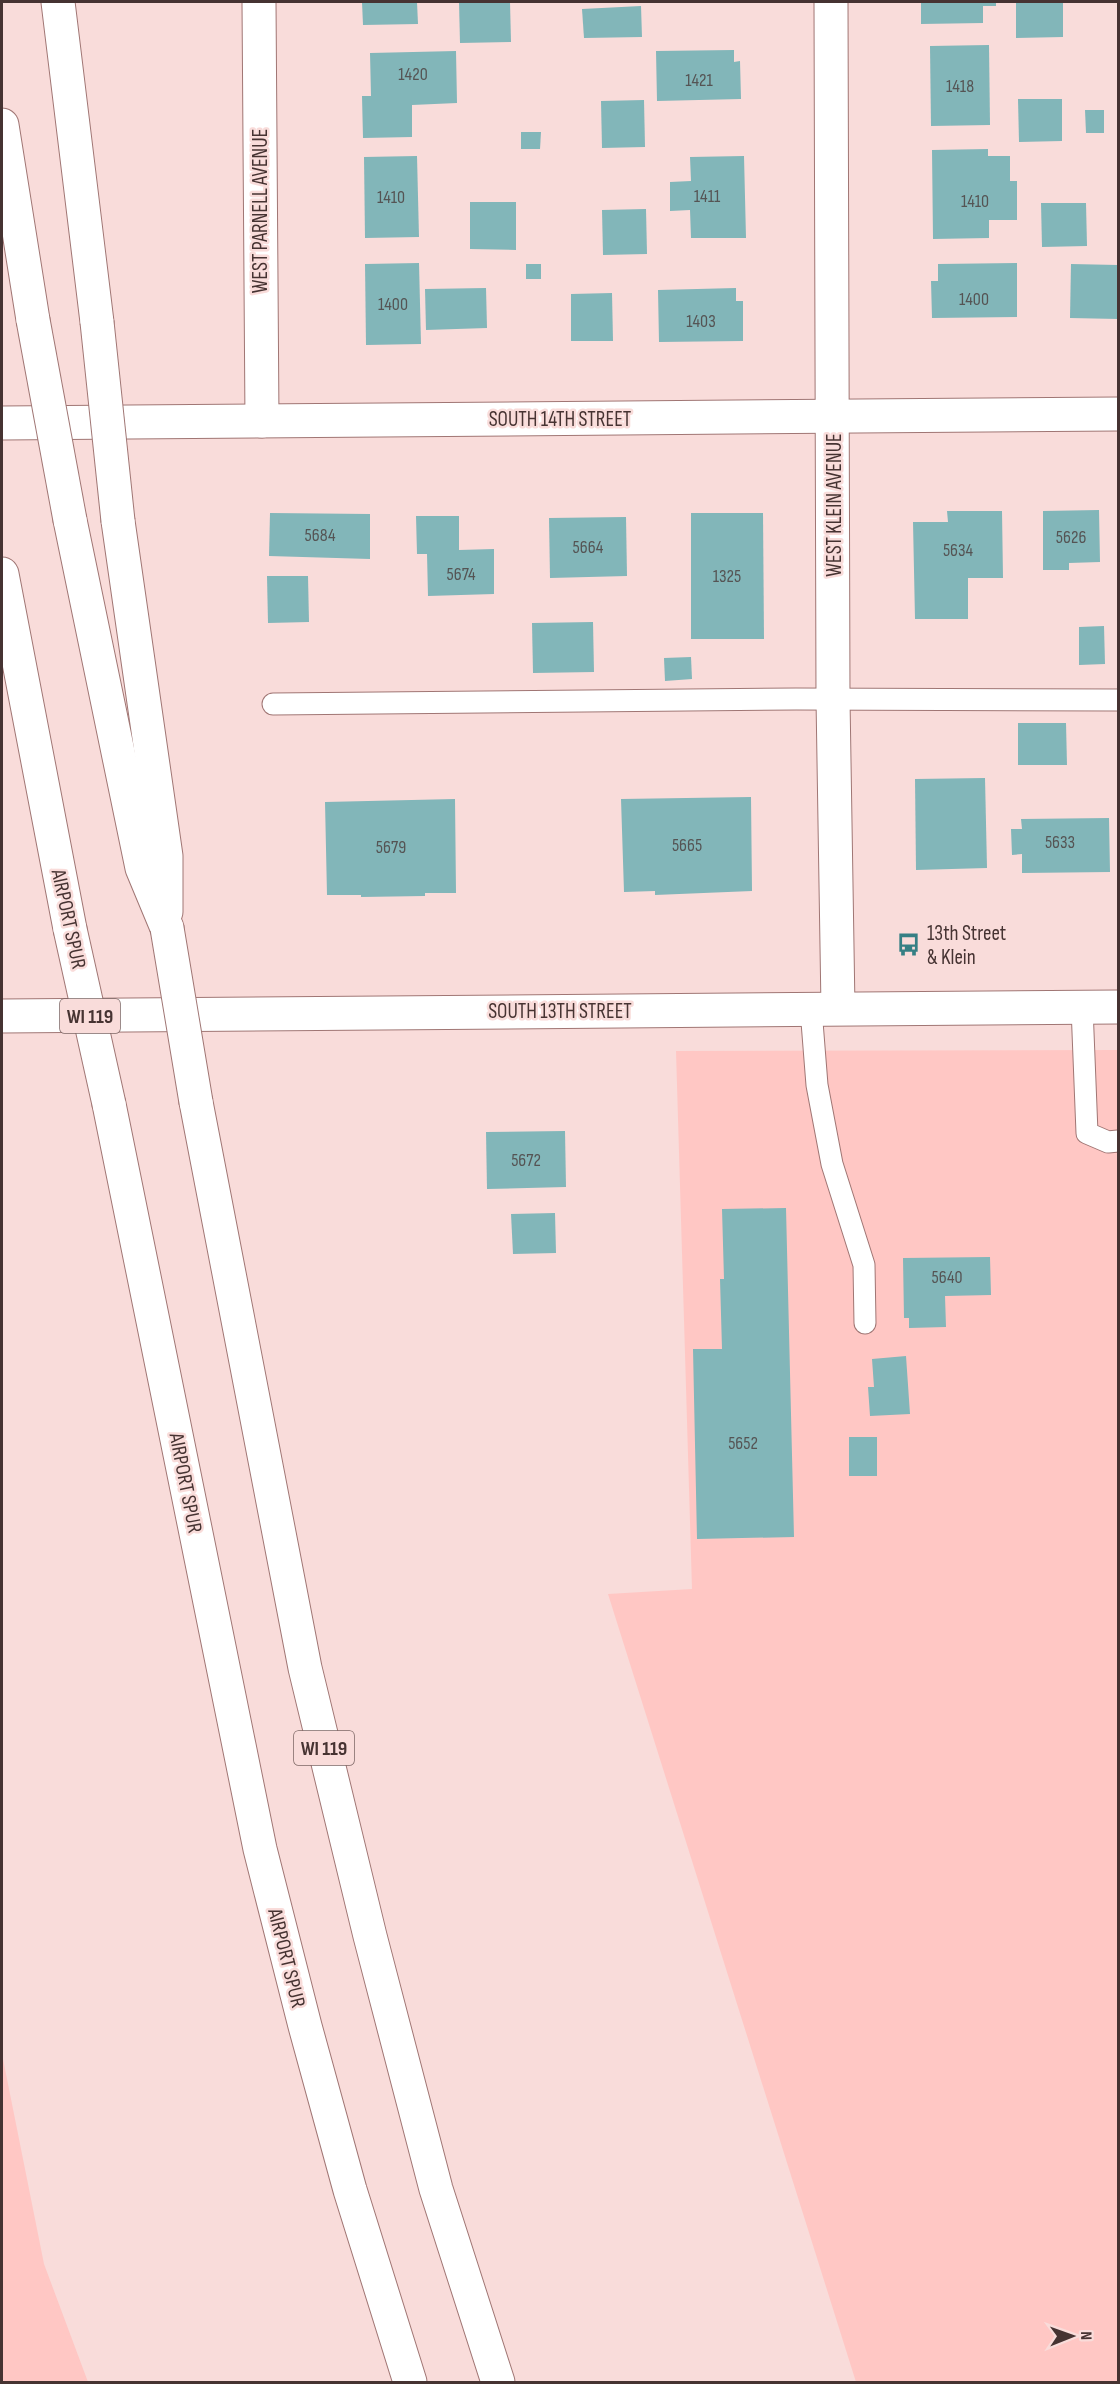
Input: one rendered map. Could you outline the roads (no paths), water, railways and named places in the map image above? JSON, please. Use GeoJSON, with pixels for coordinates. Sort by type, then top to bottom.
{"type":"FeatureCollection","features":[{"type":"Feature","properties":{"kind":"main road"},"geometry":{"type":"LineString","coordinates":[[58,2],[97,321],[118,521],[166,856],[167,928]]}},
{"type":"Feature","properties":{"kind":"main road","name":"WEST PARNELL AVENUE"},"geometry":{"type":"LineString","coordinates":[[259,2],[262,421]]}},
{"type":"Feature","properties":{"kind":"main road","name":"WEST KLEIN AVENUE"},"geometry":{"type":"LineString","coordinates":[[825,1009],[833,699],[834,417],[831,2]]}},
{"type":"Feature","properties":{"kind":"main road"},"geometry":{"type":"LineString","coordinates":[[2,125],[33,320],[70,520],[142,868],[167,928]]}},
{"type":"Feature","properties":{"kind":"main road","name":"SOUTH 14TH STREET"},"geometry":{"type":"LineString","coordinates":[[2,423],[1119,414]]}},
{"type":"Feature","properties":{"kind":"main road","name":"AIRPORT SPUR"},"geometry":{"type":"LineString","coordinates":[[2,574],[70,928],[109,1104],[260,1849],[350,2190],[410,2382]]}},
{"type":"Feature","properties":{"kind":"main road","name":"WI 119"},"geometry":{"type":"LineString","coordinates":[[167,928],[196,1102],[305,1668],[370,1936],[436,2188],[498,2382]]}},
{"type":"Feature","properties":{"kind":"main road","name":"SOUTH 13TH STREET"},"geometry":{"type":"LineString","coordinates":[[2,1016],[1119,1007]]}},
{"type":"Feature","properties":{"kind":"lane"},"geometry":{"type":"LineString","coordinates":[[273,704],[833,699],[1119,700]]}},
{"type":"Feature","properties":{"kind":"lane"},"geometry":{"type":"LineString","coordinates":[[1082,1007],[1087,1133],[1108,1142],[1119,1141]]}},
{"type":"Feature","properties":{"kind":"lane"},"geometry":{"type":"LineString","coordinates":[[825,1009],[817,1085],[831,1164],[864,1265],[865,1323]]}},
{"type":"Feature","properties":{"kind":"place","name":"13th Street & Klein"},"geometry":{"type":"Point","coordinates":[909,945]}}]}
